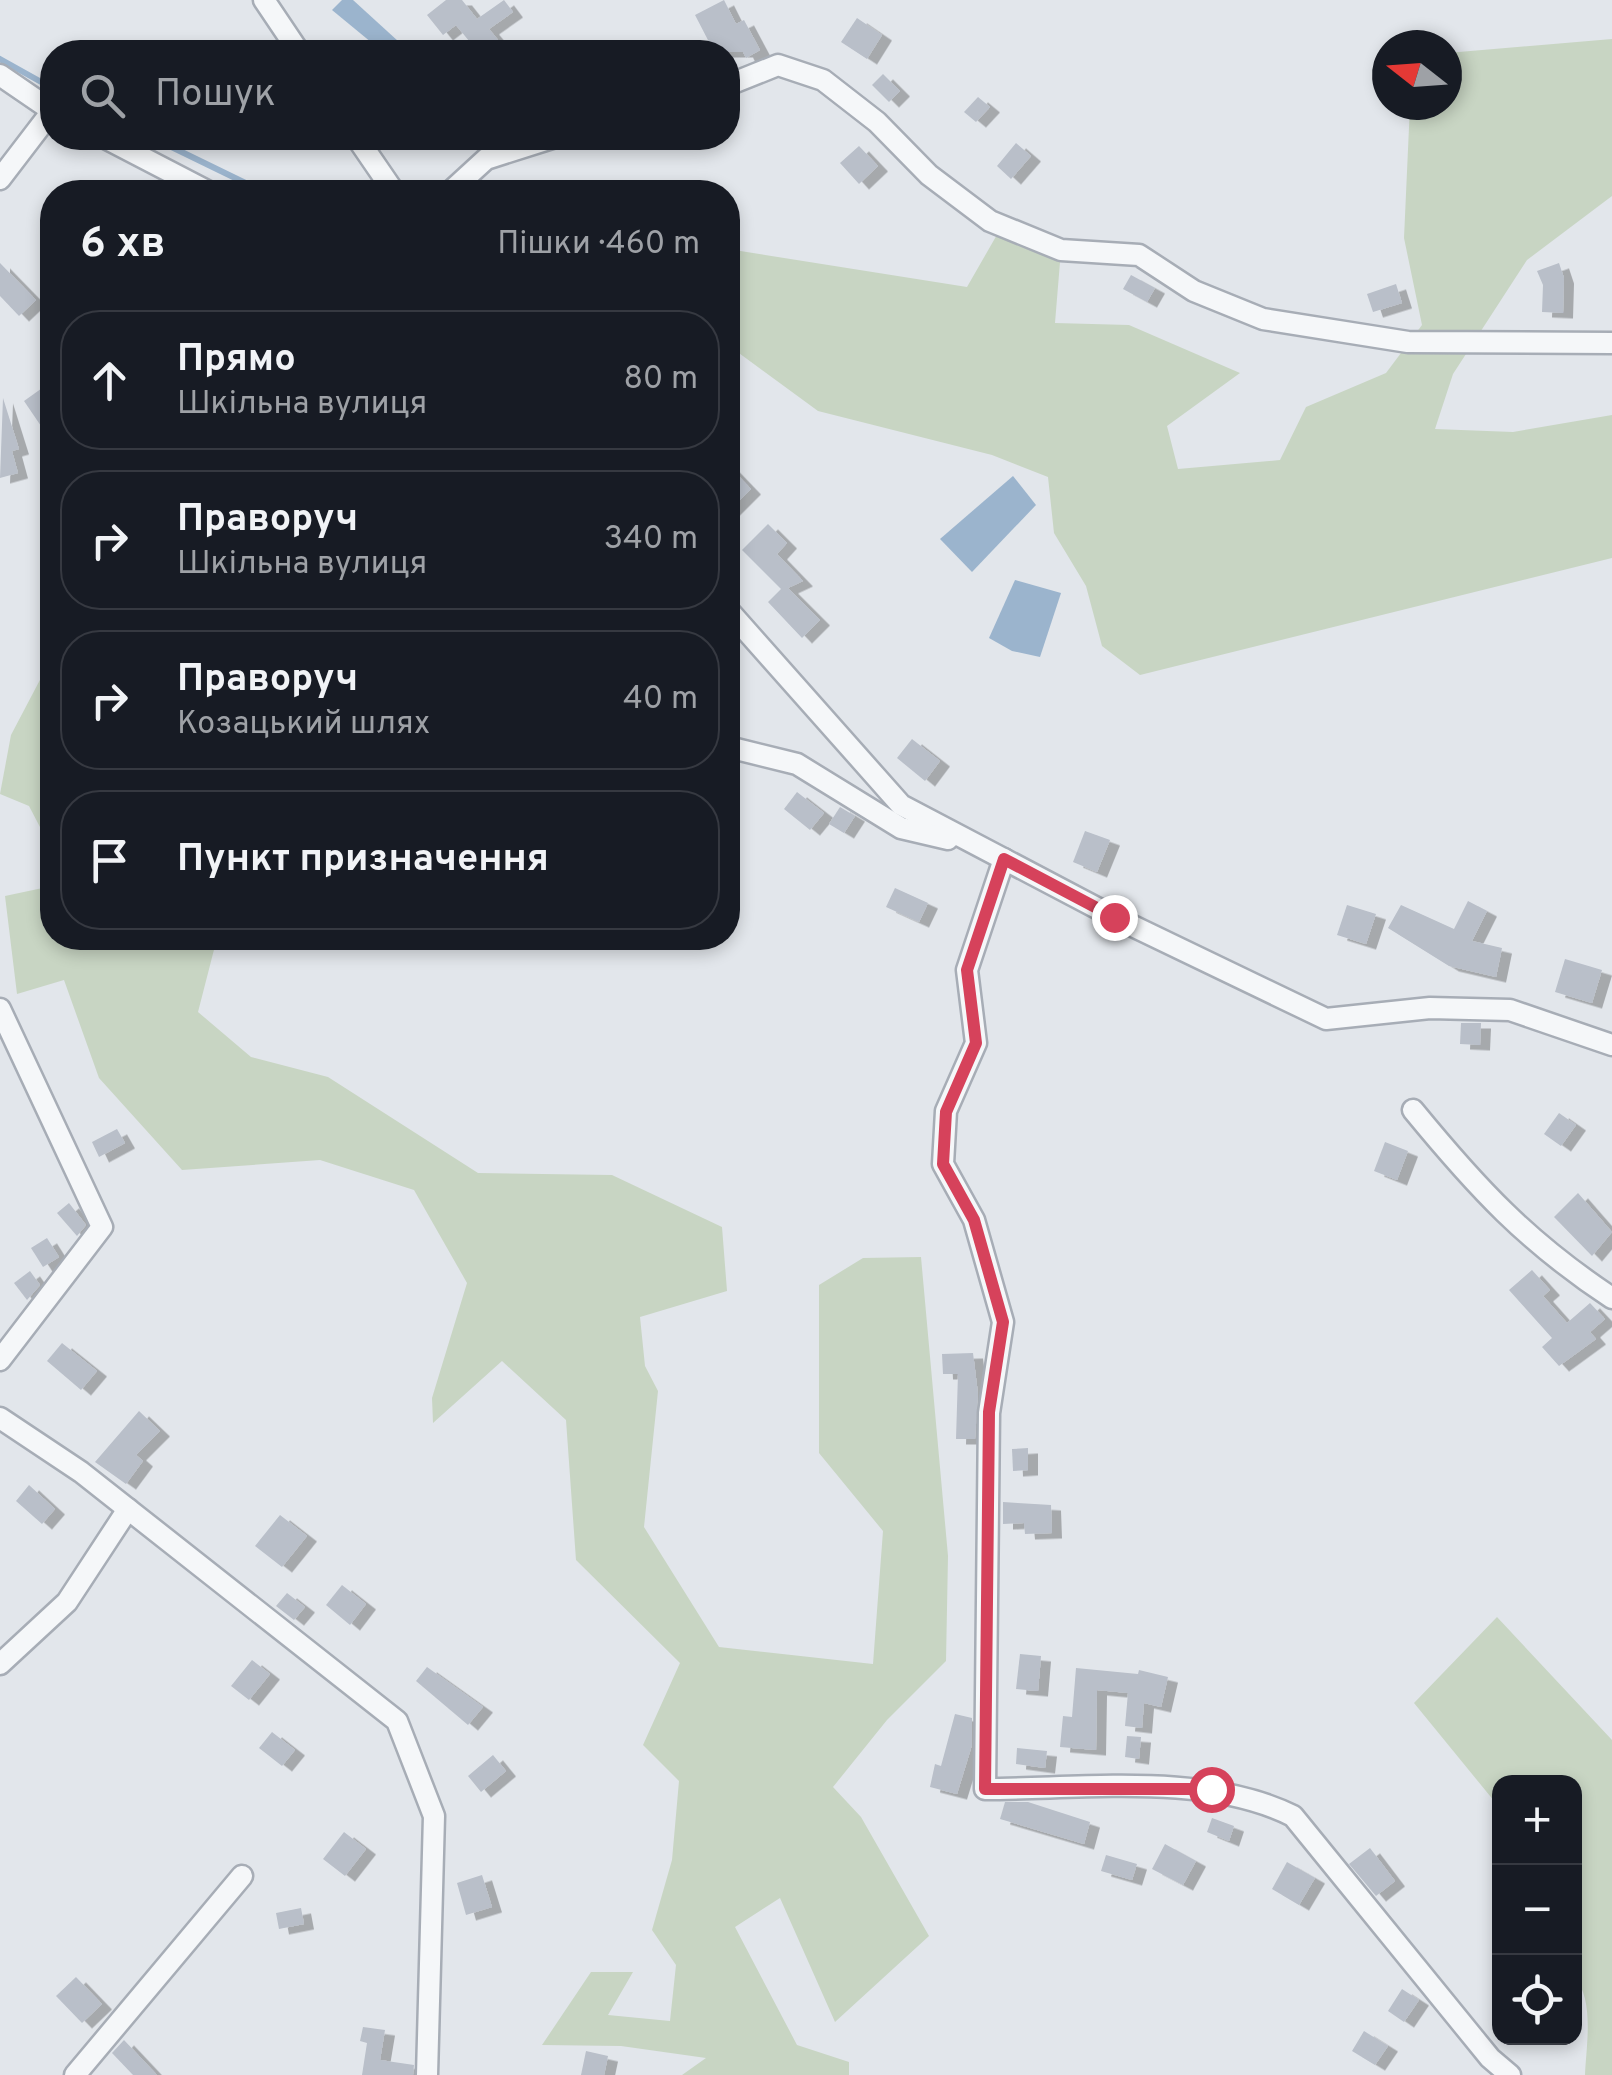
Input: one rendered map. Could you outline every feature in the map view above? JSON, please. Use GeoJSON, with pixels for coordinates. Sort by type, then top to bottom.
{"type":"FeatureCollection","features":[{"type":"Feature","properties":{"kind":"street"},"geometry":{"type":"LineString","coordinates":[[264,0],[291,40]]}},
{"type":"Feature","properties":{"kind":"street"},"geometry":{"type":"LineString","coordinates":[[740,80],[778,65],[822,80],[878,122],[930,175],[990,221],[1061,250],[1139,255],[1194,291],[1263,319],[1408,342],[1612,343]]}},
{"type":"Feature","properties":{"kind":"street"},"geometry":{"type":"LineString","coordinates":[[0,76],[40,103]]}},
{"type":"Feature","properties":{"kind":"street"},"geometry":{"type":"LineString","coordinates":[[0,179],[40,127]]}},
{"type":"Feature","properties":{"kind":"street"},"geometry":{"type":"LineString","coordinates":[[128,150],[186,180]]}},
{"type":"Feature","properties":{"kind":"street"},"geometry":{"type":"LineString","coordinates":[[365,150],[386,180]]}},
{"type":"Feature","properties":{"kind":"street"},"geometry":{"type":"LineString","coordinates":[[463,180],[486,159],[514,150]]}},
{"type":"Feature","properties":{"kind":"street"},"geometry":{"type":"LineString","coordinates":[[740,624],[901,805],[1326,1019],[1430,1008],[1510,1010],[1612,1045]]}},
{"type":"Feature","properties":{"kind":"street"},"geometry":{"type":"LineString","coordinates":[[740,750],[798,764],[901,828],[977,845]]}},
{"type":"Feature","properties":{"kind":"street"},"geometry":{"type":"LineString","coordinates":[[1004,859],[967,970],[976,1043],[946,1112],[943,1164],[974,1220],[1003,1322],[989,1412],[985,1789],[1211,1789],[1258,1798],[1292,1816],[1490,2058],[1510,2075]]}},
{"type":"Feature","properties":{"kind":"street"},"geometry":{"type":"LineString","coordinates":[[0,1009],[102,1226],[0,1360]]}},
{"type":"Feature","properties":{"kind":"street"},"geometry":{"type":"LineString","coordinates":[[1413,1110],[1483,1195],[1551,1258],[1612,1298]]}},
{"type":"Feature","properties":{"kind":"street"},"geometry":{"type":"LineString","coordinates":[[0,1418],[128,1509],[398,1721],[434,1816],[427,2075]]}},
{"type":"Feature","properties":{"kind":"street"},"geometry":{"type":"LineString","coordinates":[[0,1664],[68,1602],[128,1509]]}},
{"type":"Feature","properties":{"kind":"street"},"geometry":{"type":"LineString","coordinates":[[75,2075],[242,1876]]}},
{"type":"Feature","properties":{"kind":"green space"},"geometry":{"type":"Polygon","coordinates":[[[1612,39],[1612,196],[1527,260],[1453,374],[1435,429],[1513,432],[1612,415],[1612,558],[1140,675],[1102,646],[1086,586],[1054,533],[1048,477],[992,455],[818,411],[740,354],[740,251],[967,287],[1002,226],[1061,250],[1055,323],[1129,325],[1240,373],[1167,426],[1178,469],[1280,460],[1306,407],[1386,373],[1422,325],[1404,238],[1409,120],[1462,120],[1462,52],[1612,39]]]}},
{"type":"Feature","properties":{"kind":"green space"},"geometry":{"type":"Polygon","coordinates":[[[40,680],[40,827],[29,806],[0,794],[11,735],[40,680]]]}},
{"type":"Feature","properties":{"kind":"green space"},"geometry":{"type":"Polygon","coordinates":[[[40,889],[40,950],[214,950],[198,1012],[251,1057],[328,1077],[478,1173],[612,1175],[722,1227],[727,1291],[640,1317],[645,1366],[658,1391],[644,1527],[719,1647],[873,1664],[883,1531],[819,1453],[819,1285],[863,1258],[921,1257],[948,1556],[946,1661],[887,1720],[833,1787],[861,1817],[929,1936],[835,2022],[780,1898],[735,1927],[797,2045],[849,2062],[849,2075],[682,2075],[706,2058],[621,2046],[542,2045],[591,1972],[633,1972],[608,2015],[670,2021],[676,1965],[652,1930],[672,1860],[679,1781],[643,1745],[680,1663],[576,1560],[566,1420],[502,1361],[433,1423],[432,1398],[467,1283],[414,1190],[320,1160],[182,1170],[99,1078],[64,980],[17,994],[5,896],[40,889]]]}},
{"type":"Feature","properties":{"kind":"green space"},"geometry":{"type":"Polygon","coordinates":[[[1497,1617],[1612,1740],[1612,2075],[1585,2075],[1582,1775],[1492,1775],[1492,1798],[1414,1703],[1497,1617]]]}},
{"type":"Feature","properties":{"kind":"water"},"geometry":{"type":"Polygon","coordinates":[[[342,0],[353,0],[397,40],[368,40],[332,10],[342,0]]]}},
{"type":"Feature","properties":{"kind":"water"},"geometry":{"type":"Polygon","coordinates":[[[1013,476],[1036,505],[972,572],[940,539],[1013,476]]]}},
{"type":"Feature","properties":{"kind":"water"},"geometry":{"type":"Polygon","coordinates":[[[1015,580],[1061,593],[1040,657],[1012,651],[989,638],[1015,580]]]}},
{"type":"Feature","properties":{"kind":"building"},"geometry":{"type":"Polygon","coordinates":[[[446,0],[462,0],[477,19],[504,0],[513,12],[489,29],[498,40],[468,40],[456,25],[443,35],[427,15],[446,0]]]}},
{"type":"Feature","properties":{"kind":"building"},"geometry":{"type":"Polygon","coordinates":[[[724,0],[736,24],[744,20],[760,50],[746,58],[740,52],[740,40],[708,40],[695,15],[724,0]]]}},
{"type":"Feature","properties":{"kind":"building"},"geometry":{"type":"Polygon","coordinates":[[[857,18],[882,35],[867,59],[841,42],[857,18]]]}},
{"type":"Feature","properties":{"kind":"building"},"geometry":{"type":"Polygon","coordinates":[[[883,74],[900,91],[889,102],[872,85],[883,74]]]}},
{"type":"Feature","properties":{"kind":"building"},"geometry":{"type":"Polygon","coordinates":[[[978,97],[990,107],[976,122],[964,112],[978,97]]]}},
{"type":"Feature","properties":{"kind":"building"},"geometry":{"type":"Polygon","coordinates":[[[1016,143],[1031,156],[1011,179],[997,166],[1016,143]]]}},
{"type":"Feature","properties":{"kind":"building"},"geometry":{"type":"Polygon","coordinates":[[[859,146],[878,166],[859,184],[840,163],[859,146]]]}},
{"type":"Feature","properties":{"kind":"building"},"geometry":{"type":"Polygon","coordinates":[[[0,263],[36,300],[19,316],[0,296],[0,263]]]}},
{"type":"Feature","properties":{"kind":"building"},"geometry":{"type":"Polygon","coordinates":[[[1559,263],[1564,278],[1563,313],[1542,312],[1543,285],[1537,271],[1559,263]]]}},
{"type":"Feature","properties":{"kind":"building"},"geometry":{"type":"Polygon","coordinates":[[[1131,275],[1155,288],[1147,302],[1123,289],[1131,275]]]}},
{"type":"Feature","properties":{"kind":"building"},"geometry":{"type":"Polygon","coordinates":[[[1396,284],[1402,303],[1373,312],[1367,294],[1396,284]]]}},
{"type":"Feature","properties":{"kind":"building"},"geometry":{"type":"Polygon","coordinates":[[[40,390],[40,425],[24,401],[40,390]]]}},
{"type":"Feature","properties":{"kind":"building"},"geometry":{"type":"Polygon","coordinates":[[[3,398],[19,449],[12,451],[18,473],[0,478],[3,398]]]}},
{"type":"Feature","properties":{"kind":"building"},"geometry":{"type":"Polygon","coordinates":[[[740,478],[751,489],[740,500],[740,478]]]}},
{"type":"Feature","properties":{"kind":"building"},"geometry":{"type":"Polygon","coordinates":[[[768,524],[787,543],[777,554],[803,581],[788,588],[820,620],[802,638],[768,602],[781,589],[742,550],[768,524]]]}},
{"type":"Feature","properties":{"kind":"building"},"geometry":{"type":"Polygon","coordinates":[[[912,739],[940,761],[925,781],[897,758],[912,739]]]}},
{"type":"Feature","properties":{"kind":"building"},"geometry":{"type":"Polygon","coordinates":[[[797,792],[824,813],[810,830],[784,809],[797,792]]]}},
{"type":"Feature","properties":{"kind":"building"},"geometry":{"type":"Polygon","coordinates":[[[840,807],[855,816],[844,833],[829,824],[840,807]]]}},
{"type":"Feature","properties":{"kind":"building"},"geometry":{"type":"Polygon","coordinates":[[[1085,831],[1110,840],[1097,872],[1073,862],[1085,831]]]}},
{"type":"Feature","properties":{"kind":"building"},"geometry":{"type":"Polygon","coordinates":[[[895,888],[928,903],[919,922],[886,907],[895,888]]]}},
{"type":"Feature","properties":{"kind":"building"},"geometry":{"type":"Polygon","coordinates":[[[1468,901],[1487,911],[1472,941],[1502,948],[1496,977],[1449,966],[1388,928],[1401,905],[1454,929],[1468,901]]]}},
{"type":"Feature","properties":{"kind":"building"},"geometry":{"type":"Polygon","coordinates":[[[1347,905],[1376,914],[1366,944],[1337,935],[1347,905]]]}},
{"type":"Feature","properties":{"kind":"building"},"geometry":{"type":"Polygon","coordinates":[[[1565,959],[1602,970],[1592,1003],[1555,992],[1565,959]]]}},
{"type":"Feature","properties":{"kind":"building"},"geometry":{"type":"Polygon","coordinates":[[[1461,1023],[1481,1023],[1480,1045],[1460,1044],[1461,1023]]]}},
{"type":"Feature","properties":{"kind":"building"},"geometry":{"type":"Polygon","coordinates":[[[1559,1113],[1576,1125],[1561,1146],[1544,1134],[1559,1113]]]}},
{"type":"Feature","properties":{"kind":"building"},"geometry":{"type":"Polygon","coordinates":[[[117,1129],[125,1143],[99,1157],[92,1142],[117,1129]]]}},
{"type":"Feature","properties":{"kind":"building"},"geometry":{"type":"Polygon","coordinates":[[[1385,1142],[1408,1151],[1397,1180],[1374,1171],[1385,1142]]]}},
{"type":"Feature","properties":{"kind":"building"},"geometry":{"type":"Polygon","coordinates":[[[1578,1193],[1612,1232],[1592,1256],[1554,1217],[1578,1193]]]}},
{"type":"Feature","properties":{"kind":"building"},"geometry":{"type":"Polygon","coordinates":[[[69,1203],[86,1225],[77,1236],[57,1213],[69,1203]]]}},
{"type":"Feature","properties":{"kind":"building"},"geometry":{"type":"Polygon","coordinates":[[[47,1238],[59,1257],[43,1267],[31,1248],[47,1238]]]}},
{"type":"Feature","properties":{"kind":"building"},"geometry":{"type":"Polygon","coordinates":[[[1532,1270],[1550,1290],[1543,1296],[1567,1323],[1590,1303],[1605,1319],[1590,1332],[1596,1339],[1559,1366],[1542,1347],[1552,1338],[1509,1290],[1532,1270]]]}},
{"type":"Feature","properties":{"kind":"building"},"geometry":{"type":"Polygon","coordinates":[[[30,1271],[40,1285],[27,1300],[14,1283],[30,1271]]]}},
{"type":"Feature","properties":{"kind":"building"},"geometry":{"type":"Polygon","coordinates":[[[62,1343],[97,1371],[81,1390],[47,1361],[62,1343]]]}},
{"type":"Feature","properties":{"kind":"building"},"geometry":{"type":"Polygon","coordinates":[[[973,1353],[978,1394],[975,1439],[956,1439],[958,1374],[943,1374],[942,1354],[973,1353]]]}},
{"type":"Feature","properties":{"kind":"building"},"geometry":{"type":"Polygon","coordinates":[[[139,1411],[160,1431],[136,1455],[143,1461],[126,1484],[95,1462],[139,1411]]]}},
{"type":"Feature","properties":{"kind":"building"},"geometry":{"type":"Polygon","coordinates":[[[1028,1448],[1028,1470],[1013,1471],[1012,1449],[1028,1448]]]}},
{"type":"Feature","properties":{"kind":"building"},"geometry":{"type":"Polygon","coordinates":[[[29,1485],[55,1509],[42,1524],[16,1501],[29,1485]]]}},
{"type":"Feature","properties":{"kind":"building"},"geometry":{"type":"Polygon","coordinates":[[[1003,1502],[1051,1505],[1052,1533],[1025,1534],[1024,1523],[1003,1524],[1003,1502]]]}},
{"type":"Feature","properties":{"kind":"building"},"geometry":{"type":"Polygon","coordinates":[[[280,1515],[307,1536],[282,1567],[255,1546],[280,1515]]]}},
{"type":"Feature","properties":{"kind":"building"},"geometry":{"type":"Polygon","coordinates":[[[342,1585],[366,1604],[350,1625],[326,1605],[342,1585]]]}},
{"type":"Feature","properties":{"kind":"building"},"geometry":{"type":"Polygon","coordinates":[[[287,1593],[305,1607],[294,1620],[276,1606],[287,1593]]]}},
{"type":"Feature","properties":{"kind":"building"},"geometry":{"type":"Polygon","coordinates":[[[1020,1654],[1041,1656],[1038,1691],[1016,1689],[1020,1654]]]}},
{"type":"Feature","properties":{"kind":"building"},"geometry":{"type":"Polygon","coordinates":[[[252,1660],[270,1674],[249,1700],[231,1686],[252,1660]]]}},
{"type":"Feature","properties":{"kind":"building"},"geometry":{"type":"Polygon","coordinates":[[[427,1667],[483,1707],[468,1725],[416,1681],[427,1667]]]}},
{"type":"Feature","properties":{"kind":"building"},"geometry":{"type":"Polygon","coordinates":[[[1076,1668],[1138,1674],[1139,1670],[1168,1677],[1161,1707],[1144,1703],[1142,1728],[1125,1726],[1128,1693],[1097,1690],[1096,1750],[1060,1747],[1063,1716],[1072,1717],[1076,1668]]]}},
{"type":"Feature","properties":{"kind":"building"},"geometry":{"type":"Polygon","coordinates":[[[955,1714],[972,1718],[972,1745],[957,1794],[930,1787],[935,1764],[941,1766],[955,1714]]]}},
{"type":"Feature","properties":{"kind":"building"},"geometry":{"type":"Polygon","coordinates":[[[272,1732],[295,1750],[282,1766],[259,1748],[272,1732]]]}},
{"type":"Feature","properties":{"kind":"building"},"geometry":{"type":"Polygon","coordinates":[[[1127,1736],[1141,1737],[1139,1759],[1125,1757],[1127,1736]]]}},
{"type":"Feature","properties":{"kind":"building"},"geometry":{"type":"Polygon","coordinates":[[[1017,1748],[1047,1751],[1045,1768],[1016,1764],[1017,1748]]]}},
{"type":"Feature","properties":{"kind":"building"},"geometry":{"type":"Polygon","coordinates":[[[493,1755],[506,1771],[481,1792],[468,1776],[493,1755]]]}},
{"type":"Feature","properties":{"kind":"building"},"geometry":{"type":"Polygon","coordinates":[[[1005,1802],[1028,1802],[1090,1822],[1084,1844],[1000,1819],[1005,1802]]]}},
{"type":"Feature","properties":{"kind":"building"},"geometry":{"type":"Polygon","coordinates":[[[1212,1818],[1234,1826],[1229,1841],[1207,1832],[1212,1818]]]}},
{"type":"Feature","properties":{"kind":"building"},"geometry":{"type":"Polygon","coordinates":[[[344,1832],[366,1849],[345,1876],[323,1859],[344,1832]]]}},
{"type":"Feature","properties":{"kind":"building"},"geometry":{"type":"Polygon","coordinates":[[[1165,1844],[1196,1861],[1183,1885],[1152,1869],[1165,1844]]]}},
{"type":"Feature","properties":{"kind":"building"},"geometry":{"type":"Polygon","coordinates":[[[1370,1848],[1395,1881],[1376,1896],[1349,1864],[1370,1848]]]}},
{"type":"Feature","properties":{"kind":"building"},"geometry":{"type":"Polygon","coordinates":[[[1106,1855],[1137,1864],[1132,1880],[1101,1871],[1106,1855]]]}},
{"type":"Feature","properties":{"kind":"building"},"geometry":{"type":"Polygon","coordinates":[[[1287,1862],[1315,1878],[1299,1905],[1272,1889],[1287,1862]]]}},
{"type":"Feature","properties":{"kind":"building"},"geometry":{"type":"Polygon","coordinates":[[[482,1875],[492,1907],[466,1915],[457,1883],[482,1875]]]}},
{"type":"Feature","properties":{"kind":"building"},"geometry":{"type":"Polygon","coordinates":[[[301,1908],[304,1924],[279,1929],[276,1913],[301,1908]]]}},
{"type":"Feature","properties":{"kind":"building"},"geometry":{"type":"Polygon","coordinates":[[[76,1977],[102,2004],[82,2023],[56,1996],[76,1977]]]}},
{"type":"Feature","properties":{"kind":"building"},"geometry":{"type":"Polygon","coordinates":[[[1402,1989],[1419,2000],[1404,2022],[1388,2011],[1402,1989]]]}},
{"type":"Feature","properties":{"kind":"building"},"geometry":{"type":"Polygon","coordinates":[[[363,2027],[385,2030],[380,2060],[414,2065],[413,2075],[362,2075],[367,2043],[360,2041],[363,2027]]]}},
{"type":"Feature","properties":{"kind":"building"},"geometry":{"type":"Polygon","coordinates":[[[1364,2031],[1388,2046],[1375,2065],[1352,2051],[1364,2031]]]}},
{"type":"Feature","properties":{"kind":"building"},"geometry":{"type":"Polygon","coordinates":[[[124,2040],[157,2075],[133,2075],[112,2053],[124,2040]]]}},
{"type":"Feature","properties":{"kind":"building"},"geometry":{"type":"Polygon","coordinates":[[[586,2051],[608,2056],[604,2075],[581,2075],[586,2051]]]}},
{"type":"Feature","properties":{"kind":"waterway"},"geometry":{"type":"LineString","coordinates":[[0,59],[40,81]]}},
{"type":"Feature","properties":{"kind":"waterway"},"geometry":{"type":"LineString","coordinates":[[178,150],[239,180]]}},
{"type":"Feature","properties":{"kind":"route"},"geometry":{"type":"LineString","coordinates":[[1114,917],[1004,859],[967,970],[976,1043],[946,1112],[943,1164],[974,1220],[1003,1322],[989,1412],[985,1789],[1211,1789]]}}]}
